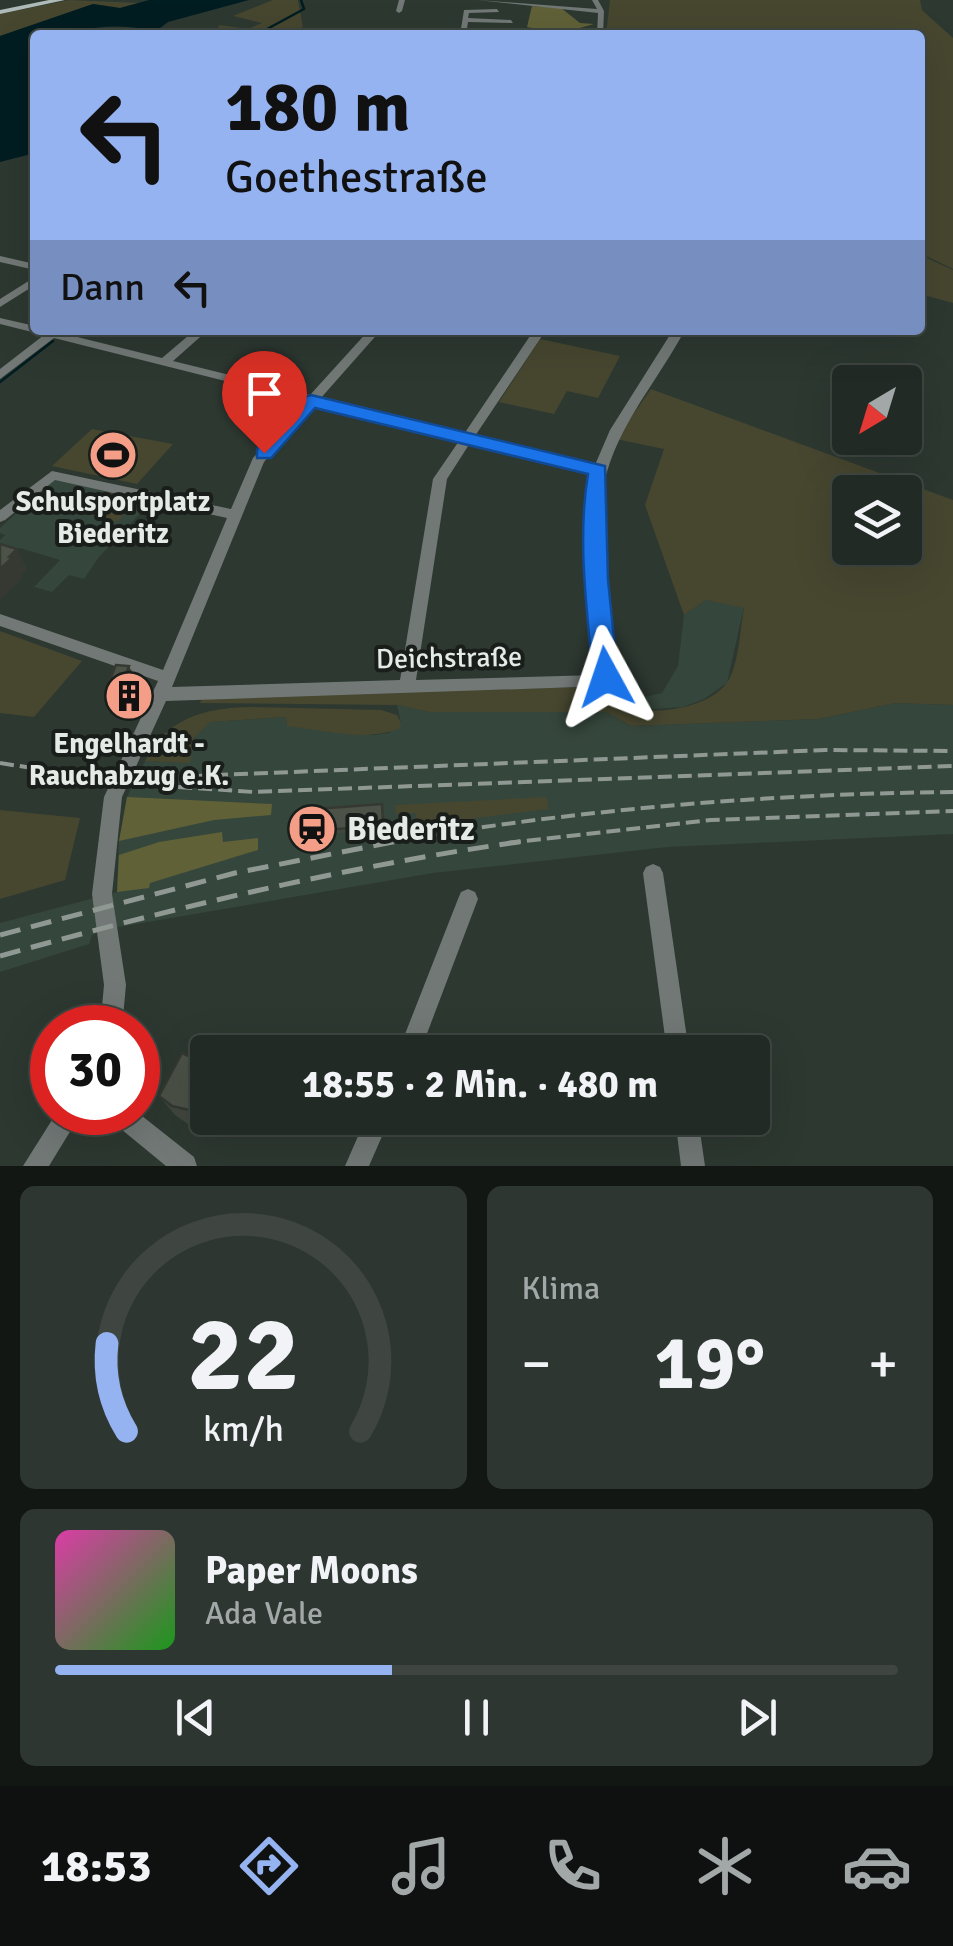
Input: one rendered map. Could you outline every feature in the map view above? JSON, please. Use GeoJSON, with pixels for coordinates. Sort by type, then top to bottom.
{"type":"FeatureCollection","features":[{"type":"Feature","properties":{"kind":"main road"},"geometry":{"type":"LineString","coordinates":[[0,12],[61,0]]}},
{"type":"Feature","properties":{"kind":"street"},"geometry":{"type":"LineString","coordinates":[[399,10],[402,0]]}},
{"type":"Feature","properties":{"kind":"street"},"geometry":{"type":"LineString","coordinates":[[480,0],[601,11]]}},
{"type":"Feature","properties":{"kind":"street"},"geometry":{"type":"LineString","coordinates":[[595,0],[601,11],[600,30]]}},
{"type":"Feature","properties":{"kind":"street"},"geometry":{"type":"LineString","coordinates":[[464,30],[467,10],[499,11],[506,2]]}},
{"type":"Feature","properties":{"kind":"street"},"geometry":{"type":"LineString","coordinates":[[465,20],[510,22]]}},
{"type":"Feature","properties":{"kind":"street"},"geometry":{"type":"LineString","coordinates":[[0,259],[30,266]]}},
{"type":"Feature","properties":{"kind":"street"},"geometry":{"type":"LineString","coordinates":[[0,304],[30,283]]}},
{"type":"Feature","properties":{"kind":"street"},"geometry":{"type":"LineString","coordinates":[[0,321],[30,327]]}},
{"type":"Feature","properties":{"kind":"street"},"geometry":{"type":"LineString","coordinates":[[163,363],[196,335]]}},
{"type":"Feature","properties":{"kind":"street"},"geometry":{"type":"LineString","coordinates":[[113,1005],[114,986],[102,894],[112,805],[261,457],[370,335]]}},
{"type":"Feature","properties":{"kind":"street"},"geometry":{"type":"LineString","coordinates":[[407,687],[440,479],[537,335]]}},
{"type":"Feature","properties":{"kind":"street","name":"Deichstraße"},"geometry":{"type":"LineString","coordinates":[[164,686],[407,687],[604,680],[596,580],[594,498],[598,470],[619,423],[676,335]]}},
{"type":"Feature","properties":{"kind":"street"},"geometry":{"type":"LineString","coordinates":[[0,374],[55,336],[598,470]]}},
{"type":"Feature","properties":{"kind":"street"},"geometry":{"type":"LineString","coordinates":[[1,516],[52,475],[236,516]]}},
{"type":"Feature","properties":{"kind":"street"},"geometry":{"type":"LineString","coordinates":[[0,620],[164,686]]}},
{"type":"Feature","properties":{"kind":"street"},"geometry":{"type":"LineString","coordinates":[[653,874],[676,1035]]}},
{"type":"Feature","properties":{"kind":"street"},"geometry":{"type":"LineString","coordinates":[[416,1035],[468,899]]}},
{"type":"Feature","properties":{"kind":"street"},"geometry":{"type":"LineString","coordinates":[[35,1166],[56,1135]]}},
{"type":"Feature","properties":{"kind":"street"},"geometry":{"type":"LineString","coordinates":[[146,1135],[184,1166]]}},
{"type":"Feature","properties":{"kind":"street"},"geometry":{"type":"LineString","coordinates":[[357,1166],[371,1135]]}},
{"type":"Feature","properties":{"kind":"street"},"geometry":{"type":"LineString","coordinates":[[689,1135],[694,1166]]}},
{"type":"Feature","properties":{"kind":"shaded area"},"geometry":{"type":"Polygon","coordinates":[[[69,0],[140,3],[120,8],[93,4],[0,36],[0,14],[69,0]]]}},
{"type":"Feature","properties":{"kind":"shaded area"},"geometry":{"type":"Polygon","coordinates":[[[273,0],[298,0],[303,27],[296,30],[218,30],[219,25],[248,29],[262,23],[233,16],[273,0]]]}},
{"type":"Feature","properties":{"kind":"shaded area"},"geometry":{"type":"Polygon","coordinates":[[[610,0],[920,0],[922,10],[953,38],[953,269],[925,255],[925,30],[607,30],[610,0]]]}},
{"type":"Feature","properties":{"kind":"shaded area"},"geometry":{"type":"Polygon","coordinates":[[[532,6],[561,8],[580,23],[594,24],[573,30],[527,27],[532,6]]]}},
{"type":"Feature","properties":{"kind":"shaded area"},"geometry":{"type":"Polygon","coordinates":[[[925,257],[953,270],[953,303],[925,295],[925,257]]]}},
{"type":"Feature","properties":{"kind":"shaded area"},"geometry":{"type":"Polygon","coordinates":[[[540,339],[620,356],[598,398],[567,391],[554,414],[499,402],[540,339]]]}},
{"type":"Feature","properties":{"kind":"shaded area"},"geometry":{"type":"Polygon","coordinates":[[[651,389],[885,475],[832,475],[832,565],[922,565],[922,489],[953,500],[953,705],[895,703],[819,719],[631,726],[606,712],[430,712],[397,705],[200,703],[202,699],[222,696],[588,687],[619,705],[641,710],[681,708],[707,699],[726,684],[734,668],[744,608],[706,600],[684,615],[645,505],[664,449],[616,439],[651,389]]]}},
{"type":"Feature","properties":{"kind":"shaded area","name":"Schulsportplatz Biederitz"},"geometry":{"type":"Polygon","coordinates":[[[92,429],[173,444],[137,484],[52,466],[92,429]]]}},
{"type":"Feature","properties":{"kind":"shaded area"},"geometry":{"type":"Polygon","coordinates":[[[54,479],[152,501],[98,558],[84,579],[69,575],[52,592],[34,587],[60,560],[20,548],[12,555],[0,552],[0,540],[5,535],[0,528],[54,479]]]}},
{"type":"Feature","properties":{"kind":"shaded area"},"geometry":{"type":"Polygon","coordinates":[[[107,491],[138,499],[117,522],[85,514],[107,491]]]}},
{"type":"Feature","properties":{"kind":"shaded area"},"geometry":{"type":"Polygon","coordinates":[[[706,600],[744,607],[727,683],[704,699],[683,707],[639,710],[605,697],[610,691],[639,698],[662,693],[678,666],[684,615],[706,600]]]}},
{"type":"Feature","properties":{"kind":"shaded area"},"geometry":{"type":"Polygon","coordinates":[[[0,631],[82,661],[34,717],[0,713],[0,631]]]}},
{"type":"Feature","properties":{"kind":"shaded area"},"geometry":{"type":"Polygon","coordinates":[[[895,703],[953,705],[953,834],[667,847],[433,873],[119,927],[92,935],[89,944],[0,972],[0,923],[117,892],[119,841],[127,797],[145,761],[189,762],[193,739],[209,722],[286,717],[287,725],[374,735],[389,733],[401,723],[397,705],[430,712],[606,712],[631,726],[819,719],[895,703]]]}},
{"type":"Feature","properties":{"kind":"shaded area"},"geometry":{"type":"Polygon","coordinates":[[[250,707],[381,710],[397,715],[401,723],[399,729],[385,733],[357,735],[287,726],[286,717],[210,722],[193,739],[190,763],[145,761],[164,735],[188,718],[250,707]]]}},
{"type":"Feature","properties":{"kind":"shaded area"},"geometry":{"type":"Polygon","coordinates":[[[127,797],[272,804],[271,815],[214,820],[119,841],[127,797]]]}},
{"type":"Feature","properties":{"kind":"shaded area"},"geometry":{"type":"Polygon","coordinates":[[[547,797],[548,809],[397,828],[397,821],[416,819],[416,813],[396,814],[395,805],[547,797]]]}},
{"type":"Feature","properties":{"kind":"shaded area"},"geometry":{"type":"Polygon","coordinates":[[[0,810],[80,818],[65,880],[0,899],[0,810]]]}},
{"type":"Feature","properties":{"kind":"shaded area"},"geometry":{"type":"Polygon","coordinates":[[[222,832],[223,842],[258,838],[258,850],[150,883],[149,888],[117,892],[119,855],[159,842],[222,832]]]}},
{"type":"Feature","properties":{"kind":"water"},"geometry":{"type":"Polygon","coordinates":[[[149,0],[249,0],[168,22],[158,30],[30,30],[30,154],[0,162],[0,36],[93,4],[120,8],[149,0]]]}},
{"type":"Feature","properties":{"kind":"building"},"geometry":{"type":"Polygon","coordinates":[[[0,544],[17,549],[0,569],[0,544]]]}},
{"type":"Feature","properties":{"kind":"building"},"geometry":{"type":"Polygon","coordinates":[[[116,665],[129,666],[125,684],[109,682],[116,665]]]}},
{"type":"Feature","properties":{"kind":"building"},"geometry":{"type":"Polygon","coordinates":[[[382,804],[383,825],[315,831],[316,809],[382,804]]]}},
{"type":"Feature","properties":{"kind":"building"},"geometry":{"type":"Polygon","coordinates":[[[182,1053],[190,1057],[189,1110],[172,1106],[160,1094],[182,1053]]]}},
{"type":"Feature","properties":{"kind":"waterway"},"geometry":{"type":"LineString","coordinates":[[265,30],[304,9],[301,0]]}},
{"type":"Feature","properties":{"kind":"waterway"},"geometry":{"type":"LineString","coordinates":[[0,382],[53,341]]}},
{"type":"Feature","properties":{"kind":"railway"},"geometry":{"type":"LineString","coordinates":[[194,776],[826,750],[953,751]]}},
{"type":"Feature","properties":{"kind":"railway"},"geometry":{"type":"LineString","coordinates":[[0,763],[134,784],[254,792],[953,766]]}},
{"type":"Feature","properties":{"kind":"railway"},"geometry":{"type":"LineString","coordinates":[[383,843],[525,821],[667,806],[953,792]]}},
{"type":"Feature","properties":{"kind":"railway"},"geometry":{"type":"LineString","coordinates":[[507,843],[711,820],[953,811]]}},
{"type":"Feature","properties":{"kind":"railway"},"geometry":{"type":"LineString","coordinates":[[0,935],[235,873],[398,841]]}},
{"type":"Feature","properties":{"kind":"railway"},"geometry":{"type":"LineString","coordinates":[[0,956],[261,890],[525,841]]}},
{"type":"Feature","properties":{"kind":"place","name":"Schulsportplatz Biederitz"},"geometry":{"type":"Point","coordinates":[113,455]}},
{"type":"Feature","properties":{"kind":"place","name":"Engelhardt - Rauchabzug e.K."},"geometry":{"type":"Point","coordinates":[129,696]}},
{"type":"Feature","properties":{"kind":"place","name":"Biederitz"},"geometry":{"type":"Point","coordinates":[312,829]}},
{"type":"Feature","properties":{"kind":"route"},"geometry":{"type":"LineString","coordinates":[[264,453],[311,401],[598,470],[594,498],[596,580],[606,677]]}}]}
